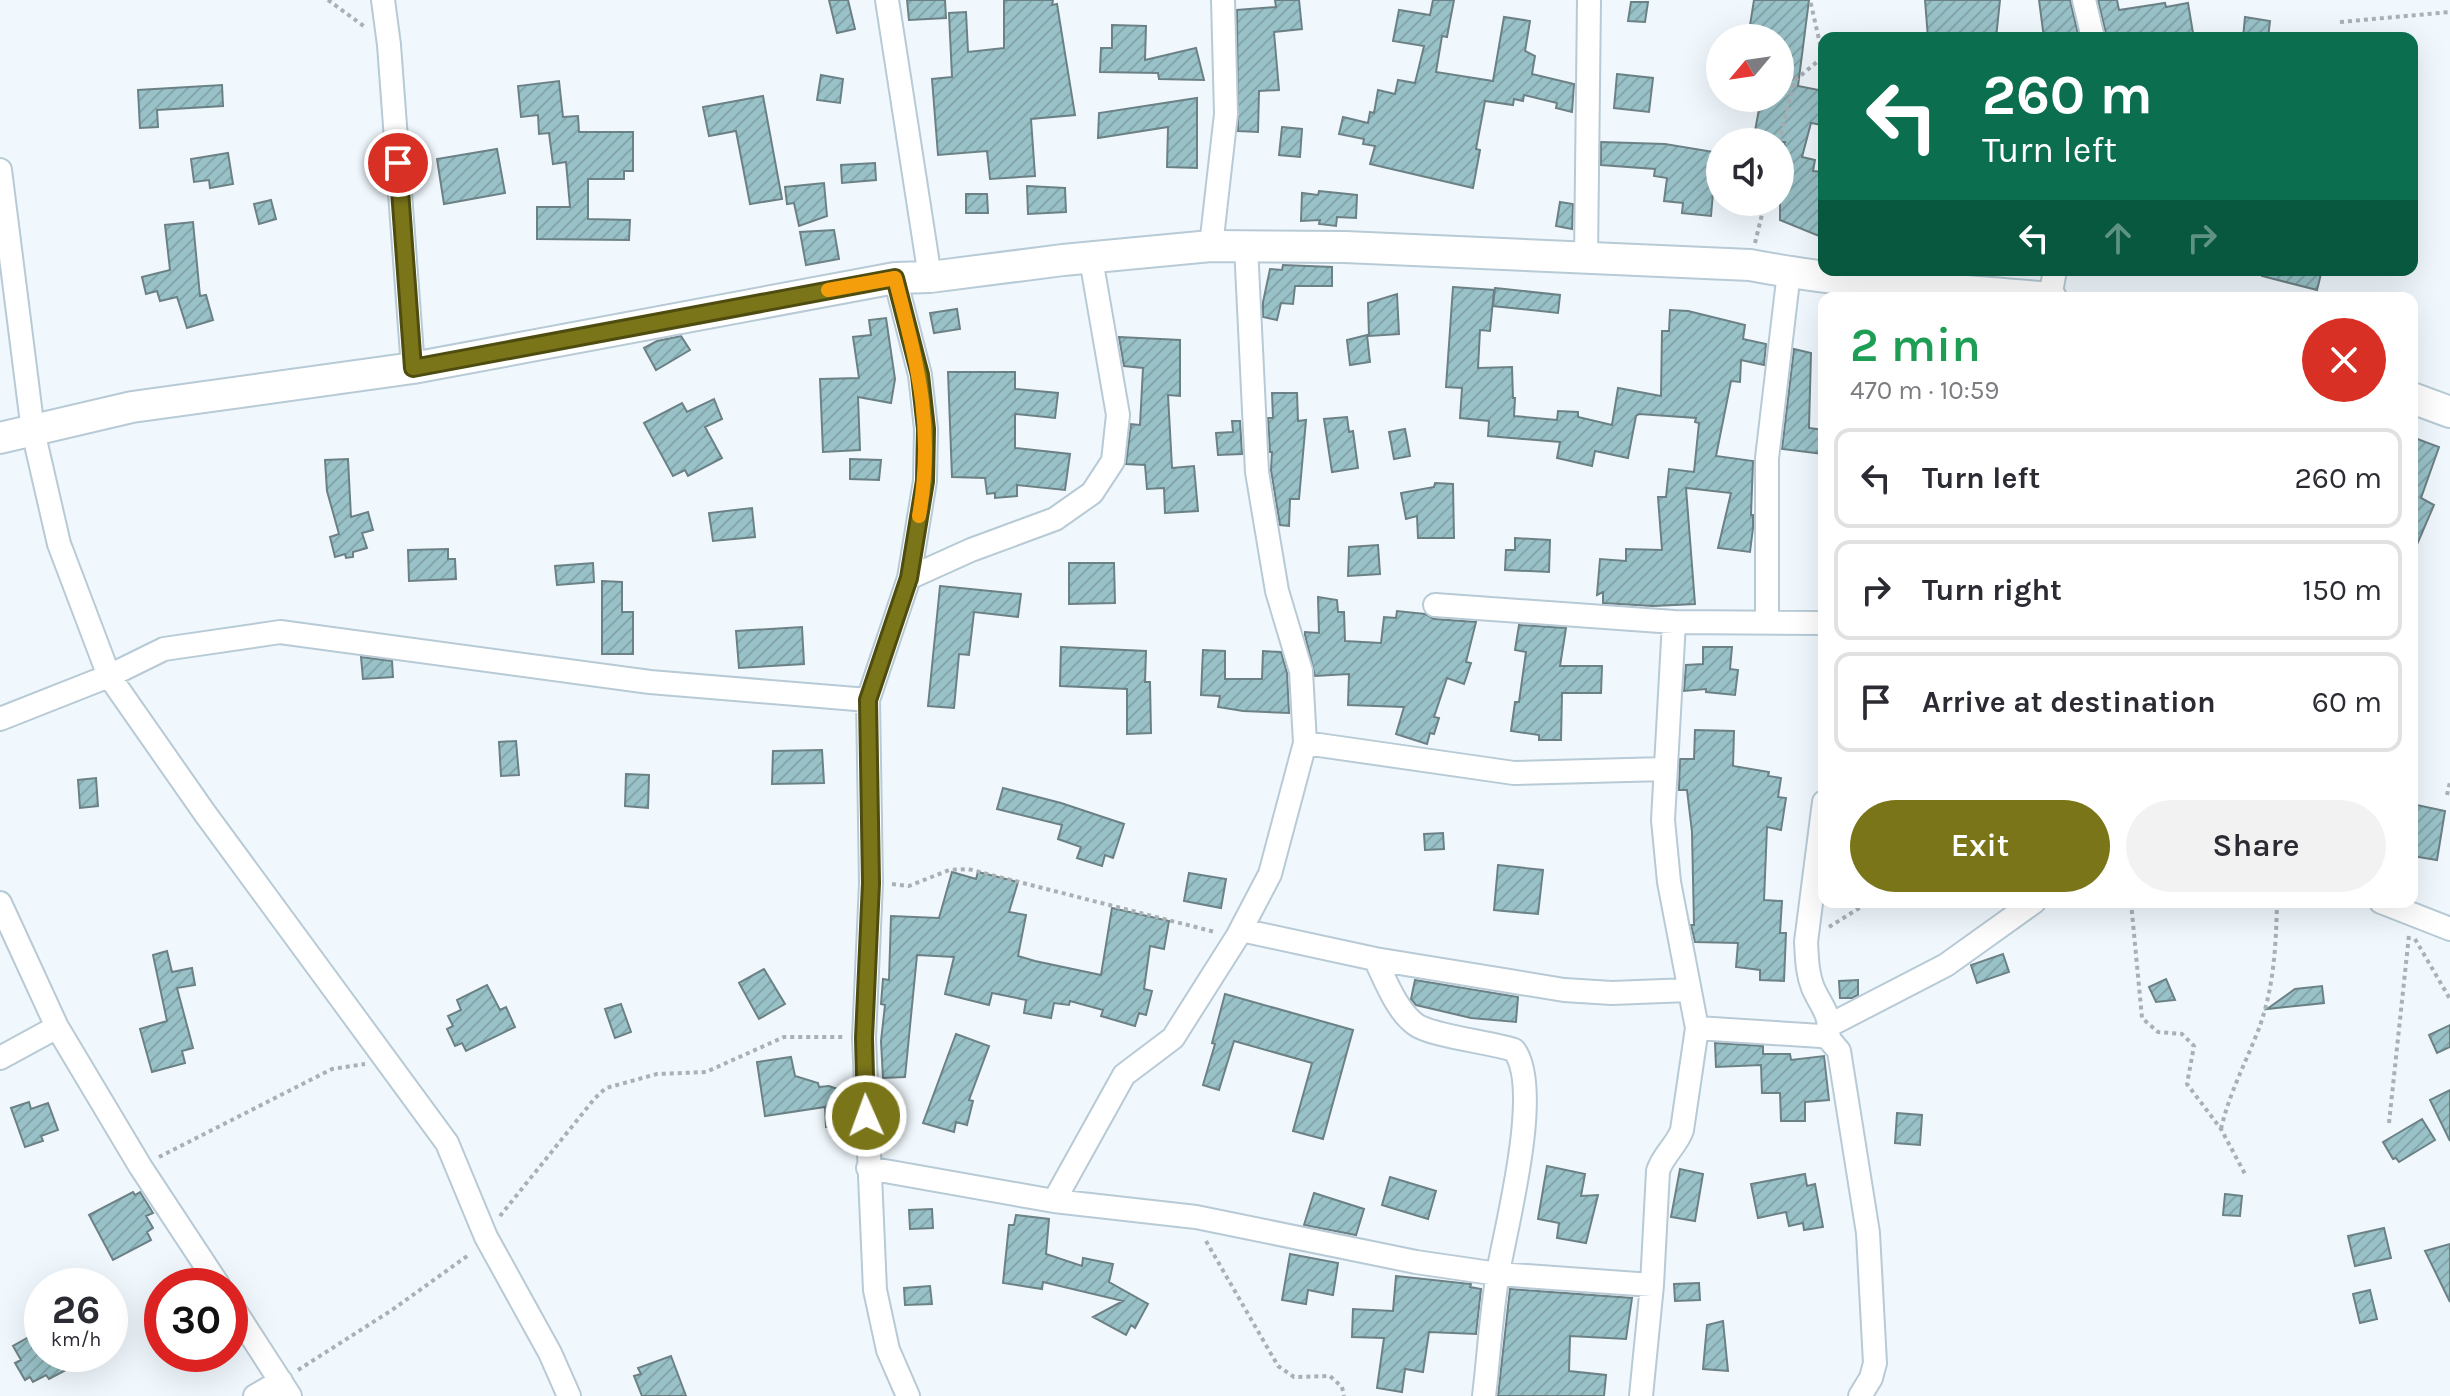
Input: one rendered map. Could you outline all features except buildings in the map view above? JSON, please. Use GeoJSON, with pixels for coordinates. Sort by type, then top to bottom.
{"type":"FeatureCollection","features":[{"type":"Feature","properties":{"kind":"street"},"geometry":{"type":"LineString","coordinates":[[383,0],[413,368]]}},
{"type":"Feature","properties":{"kind":"street"},"geometry":{"type":"LineString","coordinates":[[887,0],[930,277]]}},
{"type":"Feature","properties":{"kind":"street"},"geometry":{"type":"LineString","coordinates":[[1211,246],[1226,114],[1223,0]]}},
{"type":"Feature","properties":{"kind":"street"},"geometry":{"type":"LineString","coordinates":[[1586,258],[1589,0]]}},
{"type":"Feature","properties":{"kind":"street"},"geometry":{"type":"LineString","coordinates":[[2084,0],[2092,32]]}},
{"type":"Feature","properties":{"kind":"street"},"geometry":{"type":"LineString","coordinates":[[0,170],[33,431],[59,544],[109,676],[204,812],[447,1143],[486,1237],[550,1353],[569,1396]]}},
{"type":"Feature","properties":{"kind":"street"},"geometry":{"type":"LineString","coordinates":[[0,438],[132,407],[413,368],[895,278],[930,277],[1211,246],[1345,247],[1750,265],[1818,276]]}},
{"type":"Feature","properties":{"kind":"street"},"geometry":{"type":"LineString","coordinates":[[1054,1201],[1124,1075],[1173,1038],[1239,934],[1270,874],[1305,743],[1301,671],[1277,591],[1257,472],[1246,246]]}},
{"type":"Feature","properties":{"kind":"street"},"geometry":{"type":"LineString","coordinates":[[909,578],[971,550],[1055,519],[1092,493],[1113,461],[1118,415],[1091,259]]}},
{"type":"Feature","properties":{"kind":"street"},"geometry":{"type":"LineString","coordinates":[[1767,621],[1767,458],[1789,272]]}},
{"type":"Feature","properties":{"kind":"street"},"geometry":{"type":"LineString","coordinates":[[1820,276],[1963,292]]}},
{"type":"Feature","properties":{"kind":"street"},"geometry":{"type":"LineString","coordinates":[[895,278],[920,375],[926,429],[925,481],[909,578],[868,700],[871,883],[864,1038],[875,1290],[888,1350],[908,1396]]}},
{"type":"Feature","properties":{"kind":"street"},"geometry":{"type":"LineString","coordinates":[[2418,400],[2450,412]]}},
{"type":"Feature","properties":{"kind":"street"},"geometry":{"type":"LineString","coordinates":[[1435,605],[1674,622],[1818,623]]}},
{"type":"Feature","properties":{"kind":"street"},"geometry":{"type":"LineString","coordinates":[[1641,1396],[1652,1285],[1658,1171],[1682,1130],[1697,1028],[1669,882],[1663,820],[1674,622]]}},
{"type":"Feature","properties":{"kind":"street"},"geometry":{"type":"LineString","coordinates":[[0,719],[109,676],[164,649],[280,632],[650,682],[868,700]]}},
{"type":"Feature","properties":{"kind":"street"},"geometry":{"type":"LineString","coordinates":[[1305,743],[1514,773],[1665,769]]}},
{"type":"Feature","properties":{"kind":"street"},"geometry":{"type":"LineString","coordinates":[[1818,849],[1806,942],[1809,975],[1843,1063],[1868,1233],[1875,1363],[1871,1378],[1860,1396]]}},
{"type":"Feature","properties":{"kind":"street"},"geometry":{"type":"LineString","coordinates":[[0,903],[57,1027],[140,1166],[207,1268]]}},
{"type":"Feature","properties":{"kind":"street"},"geometry":{"type":"LineString","coordinates":[[1697,1028],[1829,1031],[1946,965],[2026,908]]}},
{"type":"Feature","properties":{"kind":"street"},"geometry":{"type":"LineString","coordinates":[[2396,908],[2450,929]]}},
{"type":"Feature","properties":{"kind":"street"},"geometry":{"type":"LineString","coordinates":[[1239,934],[1587,992],[1689,990]]}},
{"type":"Feature","properties":{"kind":"street"},"geometry":{"type":"LineString","coordinates":[[1375,959],[1403,1011],[1415,1025],[1514,1050],[1523,1068],[1523,1127],[1516,1187],[1498,1274],[1484,1396]]}},
{"type":"Feature","properties":{"kind":"street"},"geometry":{"type":"LineString","coordinates":[[0,1058],[57,1027]]}},
{"type":"Feature","properties":{"kind":"street"},"geometry":{"type":"LineString","coordinates":[[868,1168],[1054,1201],[1192,1216],[1416,1262],[1498,1274],[1652,1285]]}},
{"type":"Feature","properties":{"kind":"street"},"geometry":{"type":"LineString","coordinates":[[248,1330],[286,1388],[255,1396]]}},
{"type":"Feature","properties":{"kind":"path"},"geometry":{"type":"LineString","coordinates":[[328,0],[389,45]]}},
{"type":"Feature","properties":{"kind":"path"},"geometry":{"type":"LineString","coordinates":[[1810,0],[1818,35]]}},
{"type":"Feature","properties":{"kind":"path"},"geometry":{"type":"LineString","coordinates":[[2340,22],[2450,12]]}},
{"type":"Feature","properties":{"kind":"path"},"geometry":{"type":"LineString","coordinates":[[1782,128],[1794,81],[1818,61]]}},
{"type":"Feature","properties":{"kind":"path"},"geometry":{"type":"LineString","coordinates":[[1750,265],[1762,216]]}},
{"type":"Feature","properties":{"kind":"path"},"geometry":{"type":"LineString","coordinates":[[2447,795],[2450,782]]}},
{"type":"Feature","properties":{"kind":"path"},"geometry":{"type":"LineString","coordinates":[[871,883],[909,886],[949,870],[968,869],[1239,934]]}},
{"type":"Feature","properties":{"kind":"path"},"geometry":{"type":"LineString","coordinates":[[1806,942],[1860,908]]}},
{"type":"Feature","properties":{"kind":"path"},"geometry":{"type":"LineString","coordinates":[[2132,908],[2142,1018],[2158,1032],[2182,1034],[2194,1046],[2187,1084],[2221,1129],[2245,1174]]}},
{"type":"Feature","properties":{"kind":"path"},"geometry":{"type":"LineString","coordinates":[[2221,1129],[2229,1097],[2259,1029],[2272,981],[2277,908]]}},
{"type":"Feature","properties":{"kind":"path"},"geometry":{"type":"LineString","coordinates":[[2389,1123],[2409,929],[2450,999]]}},
{"type":"Feature","properties":{"kind":"path"},"geometry":{"type":"LineString","coordinates":[[286,1388],[474,1251],[606,1088],[657,1074],[706,1072],[784,1037],[864,1038]]}},
{"type":"Feature","properties":{"kind":"path"},"geometry":{"type":"LineString","coordinates":[[140,1166],[332,1069],[387,1063]]}},
{"type":"Feature","properties":{"kind":"path"},"geometry":{"type":"LineString","coordinates":[[1192,1216],[1278,1366],[1294,1377],[1330,1376],[1342,1387],[1344,1396]]}},
{"type":"Feature","properties":{"kind":"slow traffic"},"geometry":{"type":"LineString","coordinates":[[828,290],[895,278],[920,375],[926,429],[925,481],[919,516]]}},
{"type":"Feature","properties":{"kind":"route"},"geometry":{"type":"LineString","coordinates":[[398,163],[413,368],[895,278],[920,375],[926,429],[925,481],[909,578],[868,700],[871,883],[864,1038],[866,1116]]}}]}
